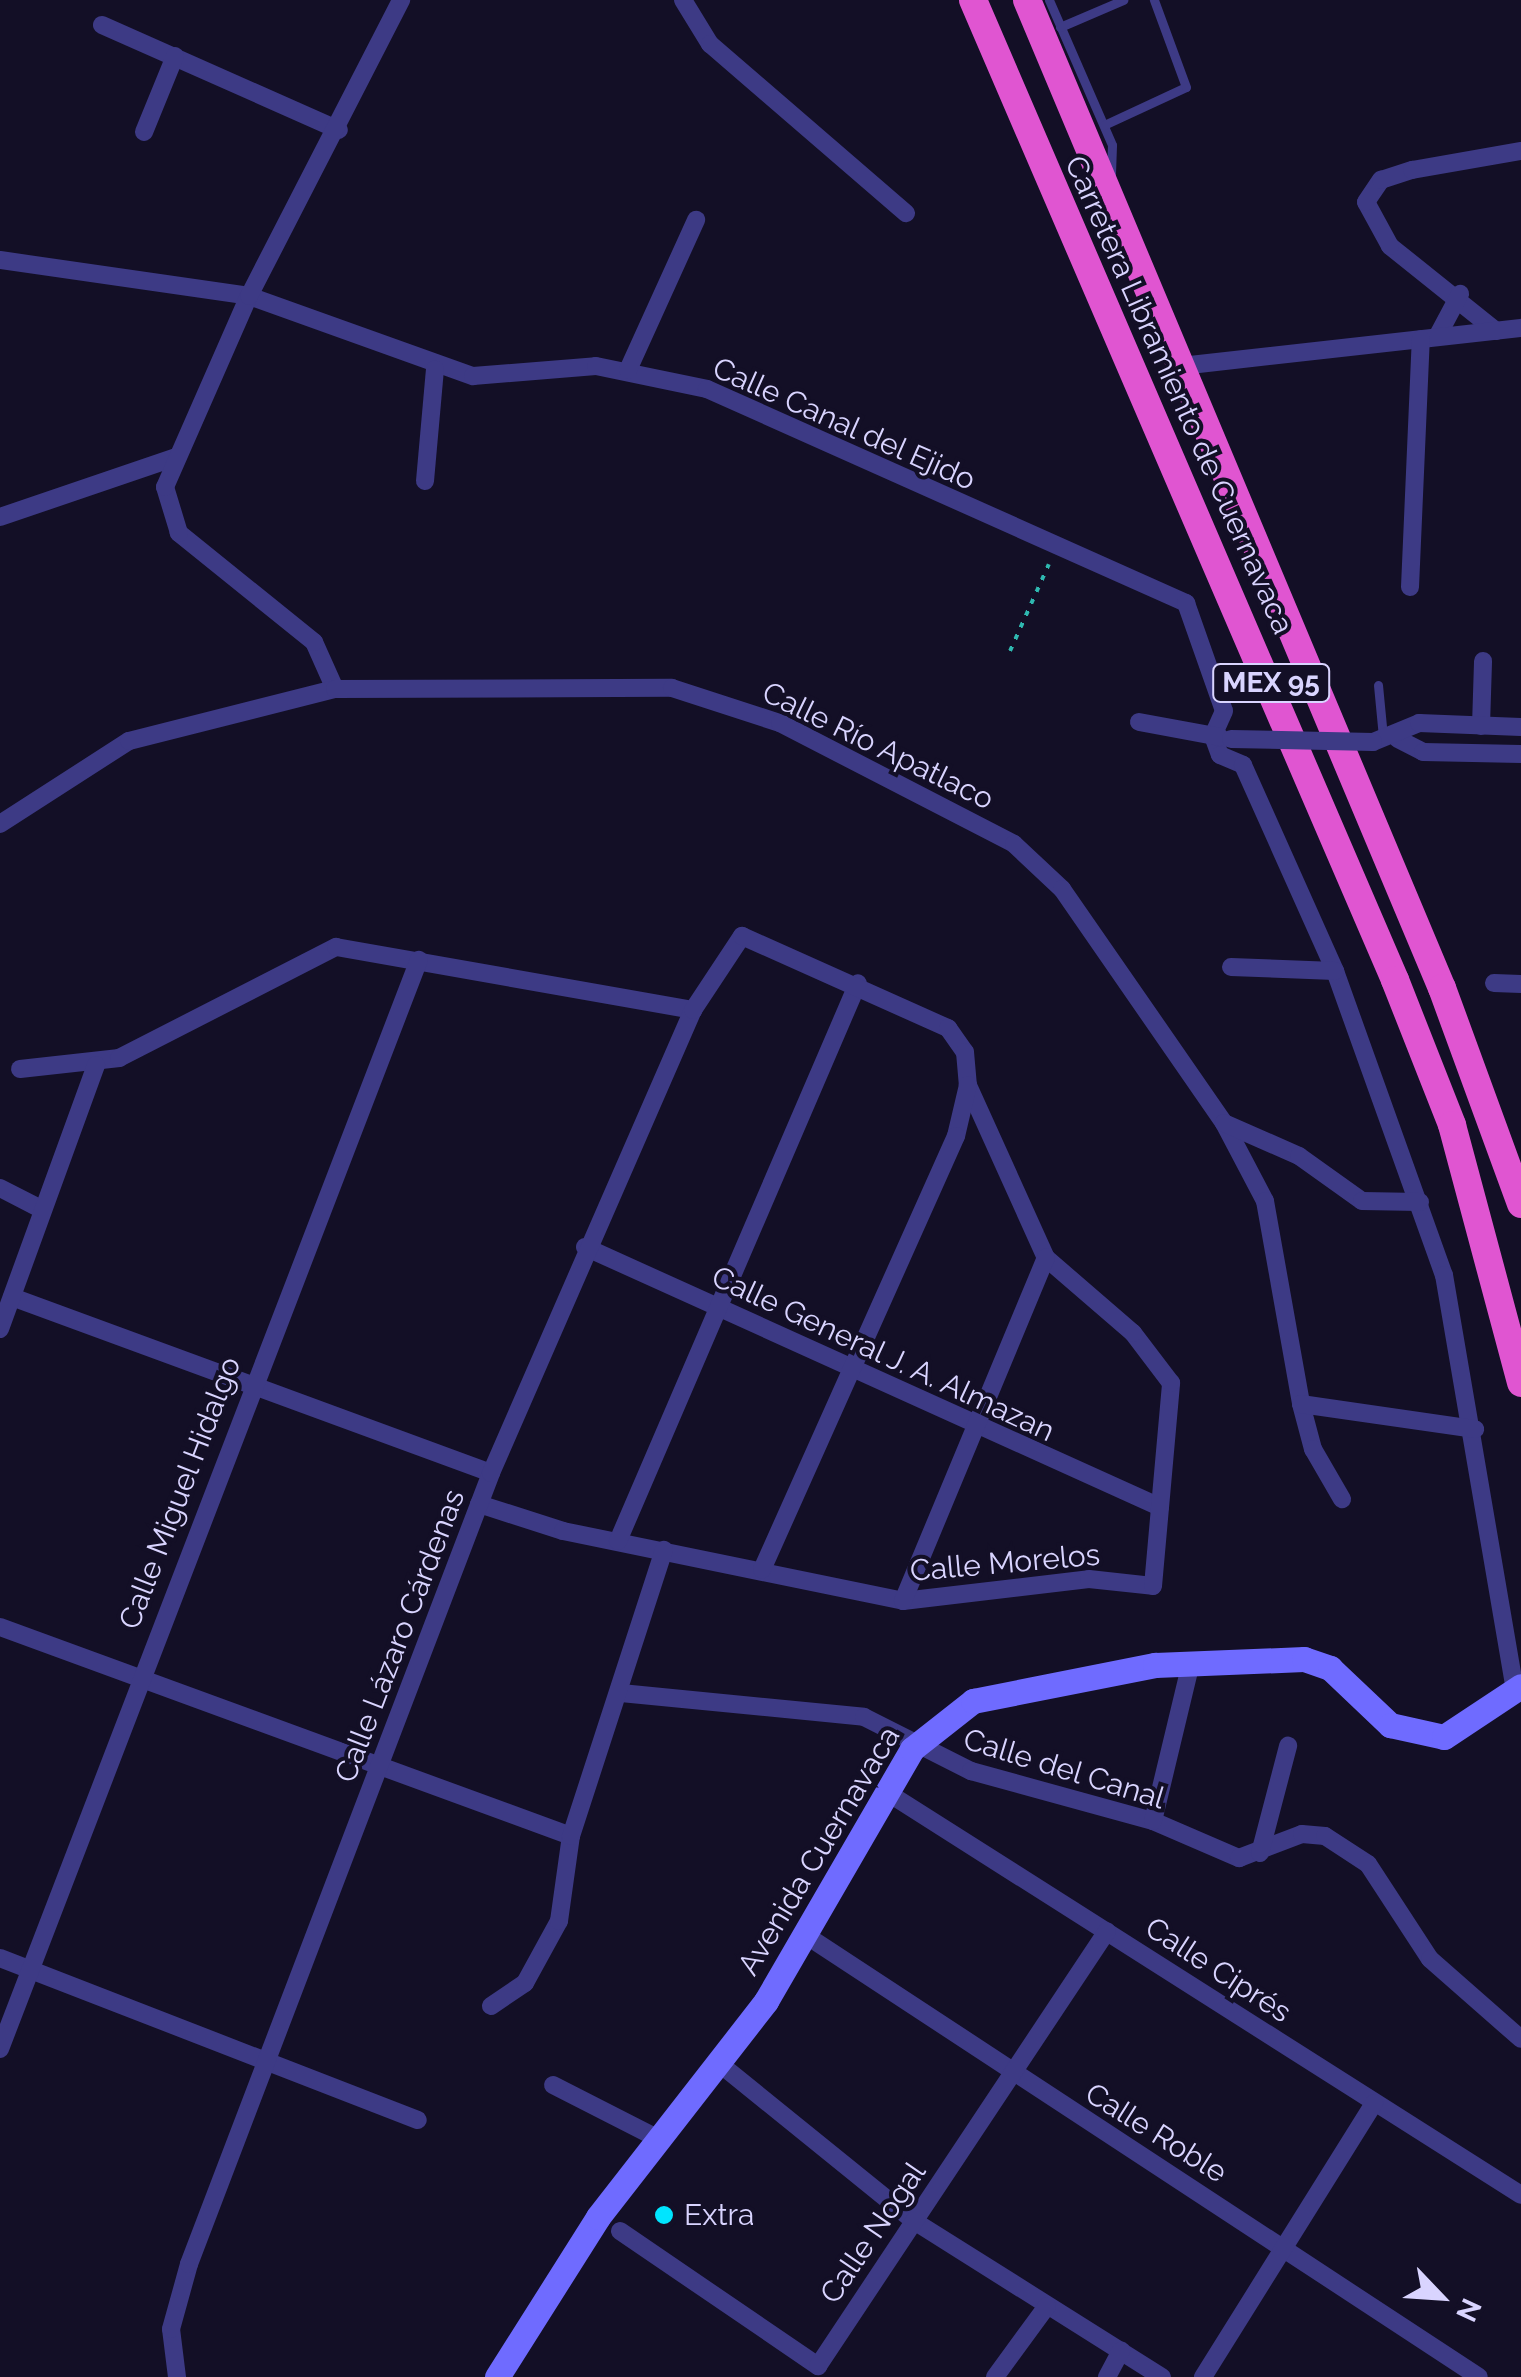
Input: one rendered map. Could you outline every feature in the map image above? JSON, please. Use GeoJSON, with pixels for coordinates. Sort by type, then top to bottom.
{"type":"FeatureCollection","features":[{"type":"Feature","properties":{"kind":"highway","name":"Carretera Libramiento de Cuernavaca"},"geometry":{"type":"LineString","coordinates":[[973,0],[1395,980],[1452,1124],[1521,1383]]}},
{"type":"Feature","properties":{"kind":"highway","name":"Carretera Libramiento de Cuernavaca"},"geometry":{"type":"LineString","coordinates":[[1027,0],[1110,210],[1180,366],[1442,988],[1521,1204]]}},
{"type":"Feature","properties":{"kind":"main road","name":"Avenida Cuernavaca"},"geometry":{"type":"LineString","coordinates":[[497,2377],[598,2217],[720,2064],[804,1934],[912,1749],[973,1701],[1020,1685],[1191,1663],[1304,1658],[1330,1668],[1390,1725],[1444,1737],[1518,1688]]}},
{"type":"Feature","properties":{"kind":"street"},"geometry":{"type":"LineString","coordinates":[[335,689],[314,642],[178,532],[165,487],[249,296],[340,130],[402,0]]}},
{"type":"Feature","properties":{"kind":"street"},"geometry":{"type":"LineString","coordinates":[[683,0],[710,44],[906,213]]}},
{"type":"Feature","properties":{"kind":"street"},"geometry":{"type":"LineString","coordinates":[[102,25],[340,130]]}},
{"type":"Feature","properties":{"kind":"street"},"geometry":{"type":"LineString","coordinates":[[144,132],[175,56]]}},
{"type":"Feature","properties":{"kind":"street"},"geometry":{"type":"LineString","coordinates":[[1496,331],[1460,294],[1390,246],[1366,202],[1397,175],[1521,151]]}},
{"type":"Feature","properties":{"kind":"street"},"geometry":{"type":"LineString","coordinates":[[628,370],[696,220]]}},
{"type":"Feature","properties":{"kind":"street","name":"Calle Canal del Ejido"},"geometry":{"type":"LineString","coordinates":[[0,260],[249,296],[435,369],[628,370],[707,389],[1186,603],[1224,711],[1222,737]]}},
{"type":"Feature","properties":{"kind":"street"},"geometry":{"type":"LineString","coordinates":[[1410,587],[1429,338],[1460,294]]}},
{"type":"Feature","properties":{"kind":"street"},"geometry":{"type":"LineString","coordinates":[[1180,366],[1518,328],[1521,346]]}},
{"type":"Feature","properties":{"kind":"street"},"geometry":{"type":"LineString","coordinates":[[424,480],[435,369]]}},
{"type":"Feature","properties":{"kind":"street"},"geometry":{"type":"LineString","coordinates":[[0,516],[176,458]]}},
{"type":"Feature","properties":{"kind":"street"},"geometry":{"type":"LineString","coordinates":[[1481,726],[1483,662]]}},
{"type":"Feature","properties":{"kind":"street","name":"Calle Río Apatlaco"},"geometry":{"type":"LineString","coordinates":[[0,824],[129,741],[335,689],[672,688],[780,723],[1014,844],[1062,889],[1224,1123],[1266,1201],[1300,1404],[1312,1449],[1342,1499]]}},
{"type":"Feature","properties":{"kind":"street"},"geometry":{"type":"LineString","coordinates":[[1139,722],[1222,737],[1385,740],[1422,752],[1521,754]]}},
{"type":"Feature","properties":{"kind":"street"},"geometry":{"type":"LineString","coordinates":[[1385,740],[1419,723],[1521,727]]}},
{"type":"Feature","properties":{"kind":"street"},"geometry":{"type":"LineString","coordinates":[[1222,737],[1220,754],[1244,765],[1335,971],[1420,1202],[1474,1428],[1518,1688]]}},
{"type":"Feature","properties":{"kind":"street","name":"Calle Morelos"},"geometry":{"type":"LineString","coordinates":[[479,1504],[618,1541],[903,1600],[1089,1578],[1153,1586],[1171,1383],[1133,1333],[1046,1258],[968,1084],[965,1052],[948,1028],[858,983],[742,936]]}},
{"type":"Feature","properties":{"kind":"street","name":"Calle Lázaro Cárdenas"},"geometry":{"type":"LineString","coordinates":[[177,2377],[171,2329],[189,2264],[270,2062],[491,1473],[585,1247],[693,1010],[742,936]]}},
{"type":"Feature","properties":{"kind":"street"},"geometry":{"type":"LineString","coordinates":[[20,1068],[96,1066],[336,947],[693,1010]]}},
{"type":"Feature","properties":{"kind":"street","name":"Calle Miguel Hidalgo"},"geometry":{"type":"LineString","coordinates":[[0,2049],[139,1675],[418,960]]}},
{"type":"Feature","properties":{"kind":"street"},"geometry":{"type":"LineString","coordinates":[[1230,968],[1335,971]]}},
{"type":"Feature","properties":{"kind":"street"},"geometry":{"type":"LineString","coordinates":[[618,1541],[858,983]]}},
{"type":"Feature","properties":{"kind":"street"},"geometry":{"type":"LineString","coordinates":[[1494,983],[1521,984]]}},
{"type":"Feature","properties":{"kind":"street"},"geometry":{"type":"LineString","coordinates":[[0,1329],[96,1066]]}},
{"type":"Feature","properties":{"kind":"street"},"geometry":{"type":"LineString","coordinates":[[762,1570],[956,1136],[968,1084]]}},
{"type":"Feature","properties":{"kind":"street"},"geometry":{"type":"LineString","coordinates":[[1224,1123],[1300,1156],[1372,1204],[1420,1202]]}},
{"type":"Feature","properties":{"kind":"street"},"geometry":{"type":"LineString","coordinates":[[0,1188],[43,1210]]}},
{"type":"Feature","properties":{"kind":"street","name":"Calle General J. A. Almazan"},"geometry":{"type":"LineString","coordinates":[[585,1247],[975,1429],[1160,1507]]}},
{"type":"Feature","properties":{"kind":"street"},"geometry":{"type":"LineString","coordinates":[[903,1600],[1046,1258]]}},
{"type":"Feature","properties":{"kind":"street"},"geometry":{"type":"LineString","coordinates":[[12,1297],[250,1388],[491,1473]]}},
{"type":"Feature","properties":{"kind":"street"},"geometry":{"type":"LineString","coordinates":[[1300,1404],[1474,1428]]}},
{"type":"Feature","properties":{"kind":"street"},"geometry":{"type":"LineString","coordinates":[[491,2006],[545,1954],[570,1836],[621,1692],[664,1550]]}},
{"type":"Feature","properties":{"kind":"street"},"geometry":{"type":"LineString","coordinates":[[0,1627],[570,1836]]}},
{"type":"Feature","properties":{"kind":"street"},"geometry":{"type":"LineString","coordinates":[[1153,1821],[1191,1663]]}},
{"type":"Feature","properties":{"kind":"street","name":"Calle del Canal"},"geometry":{"type":"LineString","coordinates":[[621,1692],[864,1717],[912,1749],[1153,1821],[1209,1850],[1260,1853],[1302,1834],[1346,1847],[1368,1864],[1430,1959],[1521,2039]]}},
{"type":"Feature","properties":{"kind":"street"},"geometry":{"type":"LineString","coordinates":[[1260,1853],[1288,1746]]}},
{"type":"Feature","properties":{"kind":"street","name":"Calle Ciprés"},"geometry":{"type":"LineString","coordinates":[[886,1792],[1521,2195]]}},
{"type":"Feature","properties":{"kind":"street","name":"Calle Nogal"},"geometry":{"type":"LineString","coordinates":[[620,2231],[818,2366],[1107,1930]]}},
{"type":"Feature","properties":{"kind":"street","name":"Calle Roble"},"geometry":{"type":"LineString","coordinates":[[804,1934],[1479,2377]]}},
{"type":"Feature","properties":{"kind":"street"},"geometry":{"type":"LineString","coordinates":[[0,1958],[418,2120]]}},
{"type":"Feature","properties":{"kind":"street"},"geometry":{"type":"LineString","coordinates":[[720,2064],[914,2221],[1162,2377]]}},
{"type":"Feature","properties":{"kind":"street"},"geometry":{"type":"LineString","coordinates":[[553,2084],[660,2140]]}},
{"type":"Feature","properties":{"kind":"street"},"geometry":{"type":"LineString","coordinates":[[1203,2377],[1374,2102]]}},
{"type":"Feature","properties":{"kind":"street"},"geometry":{"type":"LineString","coordinates":[[996,2377],[1047,2306]]}},
{"type":"Feature","properties":{"kind":"street"},"geometry":{"type":"LineString","coordinates":[[1107,2377],[1121,2351]]}},
{"type":"Feature","properties":{"kind":"lane"},"geometry":{"type":"LineString","coordinates":[[1049,0],[1112,145],[1110,210]]}},
{"type":"Feature","properties":{"kind":"lane"},"geometry":{"type":"LineString","coordinates":[[1060,27],[1123,0]]}},
{"type":"Feature","properties":{"kind":"lane"},"geometry":{"type":"LineString","coordinates":[[1104,125],[1186,87],[1154,0]]}},
{"type":"Feature","properties":{"kind":"lane"},"geometry":{"type":"LineString","coordinates":[[1378,685],[1385,740]]}},
{"type":"Feature","properties":{"kind":"path"},"geometry":{"type":"LineString","coordinates":[[1010,651],[1057,546]]}},
{"type":"Feature","properties":{"kind":"place","name":"Extra"},"geometry":{"type":"Point","coordinates":[664,2215]}}]}
